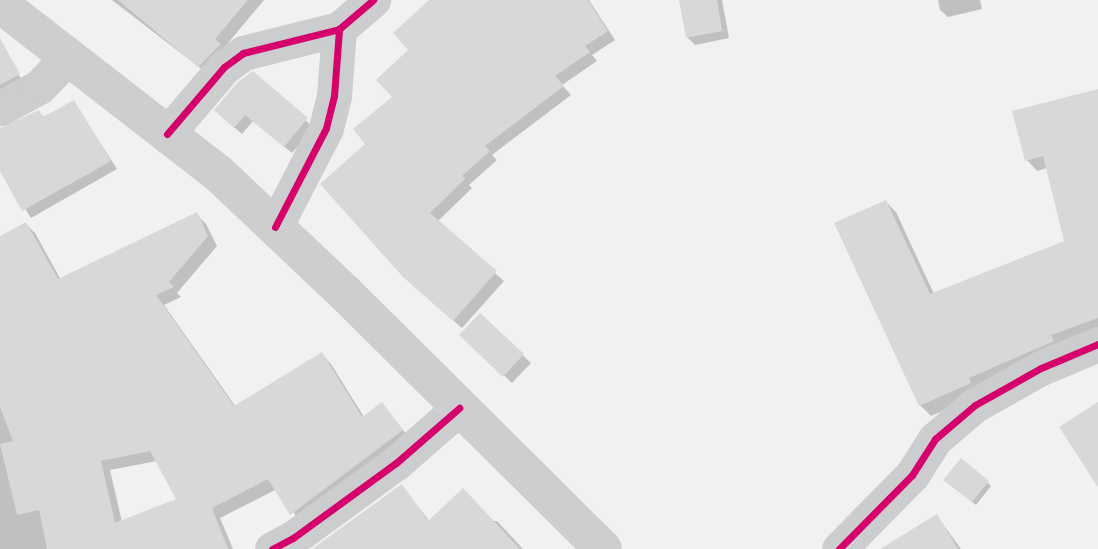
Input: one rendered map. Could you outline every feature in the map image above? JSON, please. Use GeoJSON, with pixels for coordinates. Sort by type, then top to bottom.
{"type":"FeatureCollection","features":[{"type":"Feature","properties":{"kind":"main road"},"geometry":{"type":"LineString","coordinates":[[0,4],[218,173],[603,549]]}},
{"type":"Feature","properties":{"kind":"street"},"geometry":{"type":"LineString","coordinates":[[167,134],[224,67],[243,53],[339,29],[373,0]]}},
{"type":"Feature","properties":{"kind":"street"},"geometry":{"type":"LineString","coordinates":[[275,227],[326,128],[334,96],[339,29]]}},
{"type":"Feature","properties":{"kind":"street"},"geometry":{"type":"LineString","coordinates":[[0,108],[38,87],[68,57]]}},
{"type":"Feature","properties":{"kind":"street"},"geometry":{"type":"LineString","coordinates":[[839,549],[912,475],[935,439],[975,405],[1041,368],[1098,344]]}},
{"type":"Feature","properties":{"kind":"street"},"geometry":{"type":"LineString","coordinates":[[272,549],[293,538],[396,463],[459,408]]}},
{"type":"Feature","properties":{"kind":"building"},"geometry":{"type":"Polygon","coordinates":[[[118,0],[248,0],[215,39],[221,44],[198,67],[118,0]]]}},
{"type":"Feature","properties":{"kind":"building"},"geometry":{"type":"Polygon","coordinates":[[[429,0],[588,0],[608,31],[585,46],[590,52],[555,76],[564,86],[485,146],[490,151],[462,176],[465,179],[430,213],[497,271],[453,321],[403,277],[320,184],[365,144],[353,129],[392,97],[376,80],[408,50],[393,33],[429,0]]]}},
{"type":"Feature","properties":{"kind":"building"},"geometry":{"type":"Polygon","coordinates":[[[679,0],[717,0],[722,31],[686,38],[679,0]]]}},
{"type":"Feature","properties":{"kind":"building"},"geometry":{"type":"Polygon","coordinates":[[[0,38],[20,74],[0,85],[0,38]]]}},
{"type":"Feature","properties":{"kind":"building"},"geometry":{"type":"Polygon","coordinates":[[[253,71],[308,118],[284,147],[245,115],[234,128],[214,110],[238,82],[253,71]]]}},
{"type":"Feature","properties":{"kind":"building"},"geometry":{"type":"Polygon","coordinates":[[[1098,89],[1098,318],[1051,335],[1054,341],[969,378],[971,383],[919,406],[834,223],[886,200],[930,294],[1064,241],[1043,156],[1025,161],[1012,111],[1098,89]]]}},
{"type":"Feature","properties":{"kind":"building"},"geometry":{"type":"Polygon","coordinates":[[[74,100],[111,161],[22,211],[0,171],[0,128],[39,110],[43,117],[74,100]]]}},
{"type":"Feature","properties":{"kind":"building"},"geometry":{"type":"Polygon","coordinates":[[[197,212],[208,236],[169,282],[174,287],[156,295],[234,406],[322,352],[362,417],[382,402],[403,430],[290,515],[268,479],[212,508],[228,549],[47,549],[39,510],[17,515],[0,444],[13,441],[0,407],[0,236],[26,222],[58,279],[197,212]],[[150,451],[101,461],[115,523],[176,499],[150,451]]]}},
{"type":"Feature","properties":{"kind":"building"},"geometry":{"type":"Polygon","coordinates":[[[480,313],[524,354],[503,377],[459,335],[480,313]]]}},
{"type":"Feature","properties":{"kind":"building"},"geometry":{"type":"Polygon","coordinates":[[[1098,402],[1098,487],[1059,427],[1098,402]]]}},
{"type":"Feature","properties":{"kind":"building"},"geometry":{"type":"Polygon","coordinates":[[[961,458],[989,481],[972,502],[943,480],[961,458]]]}},
{"type":"Feature","properties":{"kind":"building"},"geometry":{"type":"Polygon","coordinates":[[[402,484],[428,521],[463,488],[520,549],[312,549],[402,484]]]}},
{"type":"Feature","properties":{"kind":"building"},"geometry":{"type":"Polygon","coordinates":[[[937,514],[958,549],[880,549],[937,514]]]}},
{"type":"Feature","properties":{"kind":"cycle path"},"geometry":{"type":"LineString","coordinates":[[167,134],[224,67],[243,53],[339,29],[373,0]]}},
{"type":"Feature","properties":{"kind":"cycle path"},"geometry":{"type":"LineString","coordinates":[[275,227],[326,128],[334,96],[339,29]]}},
{"type":"Feature","properties":{"kind":"cycle path"},"geometry":{"type":"LineString","coordinates":[[839,549],[912,475],[935,439],[975,405],[1041,368],[1098,344]]}},
{"type":"Feature","properties":{"kind":"cycle path"},"geometry":{"type":"LineString","coordinates":[[272,549],[293,538],[396,463],[459,408]]}}]}
